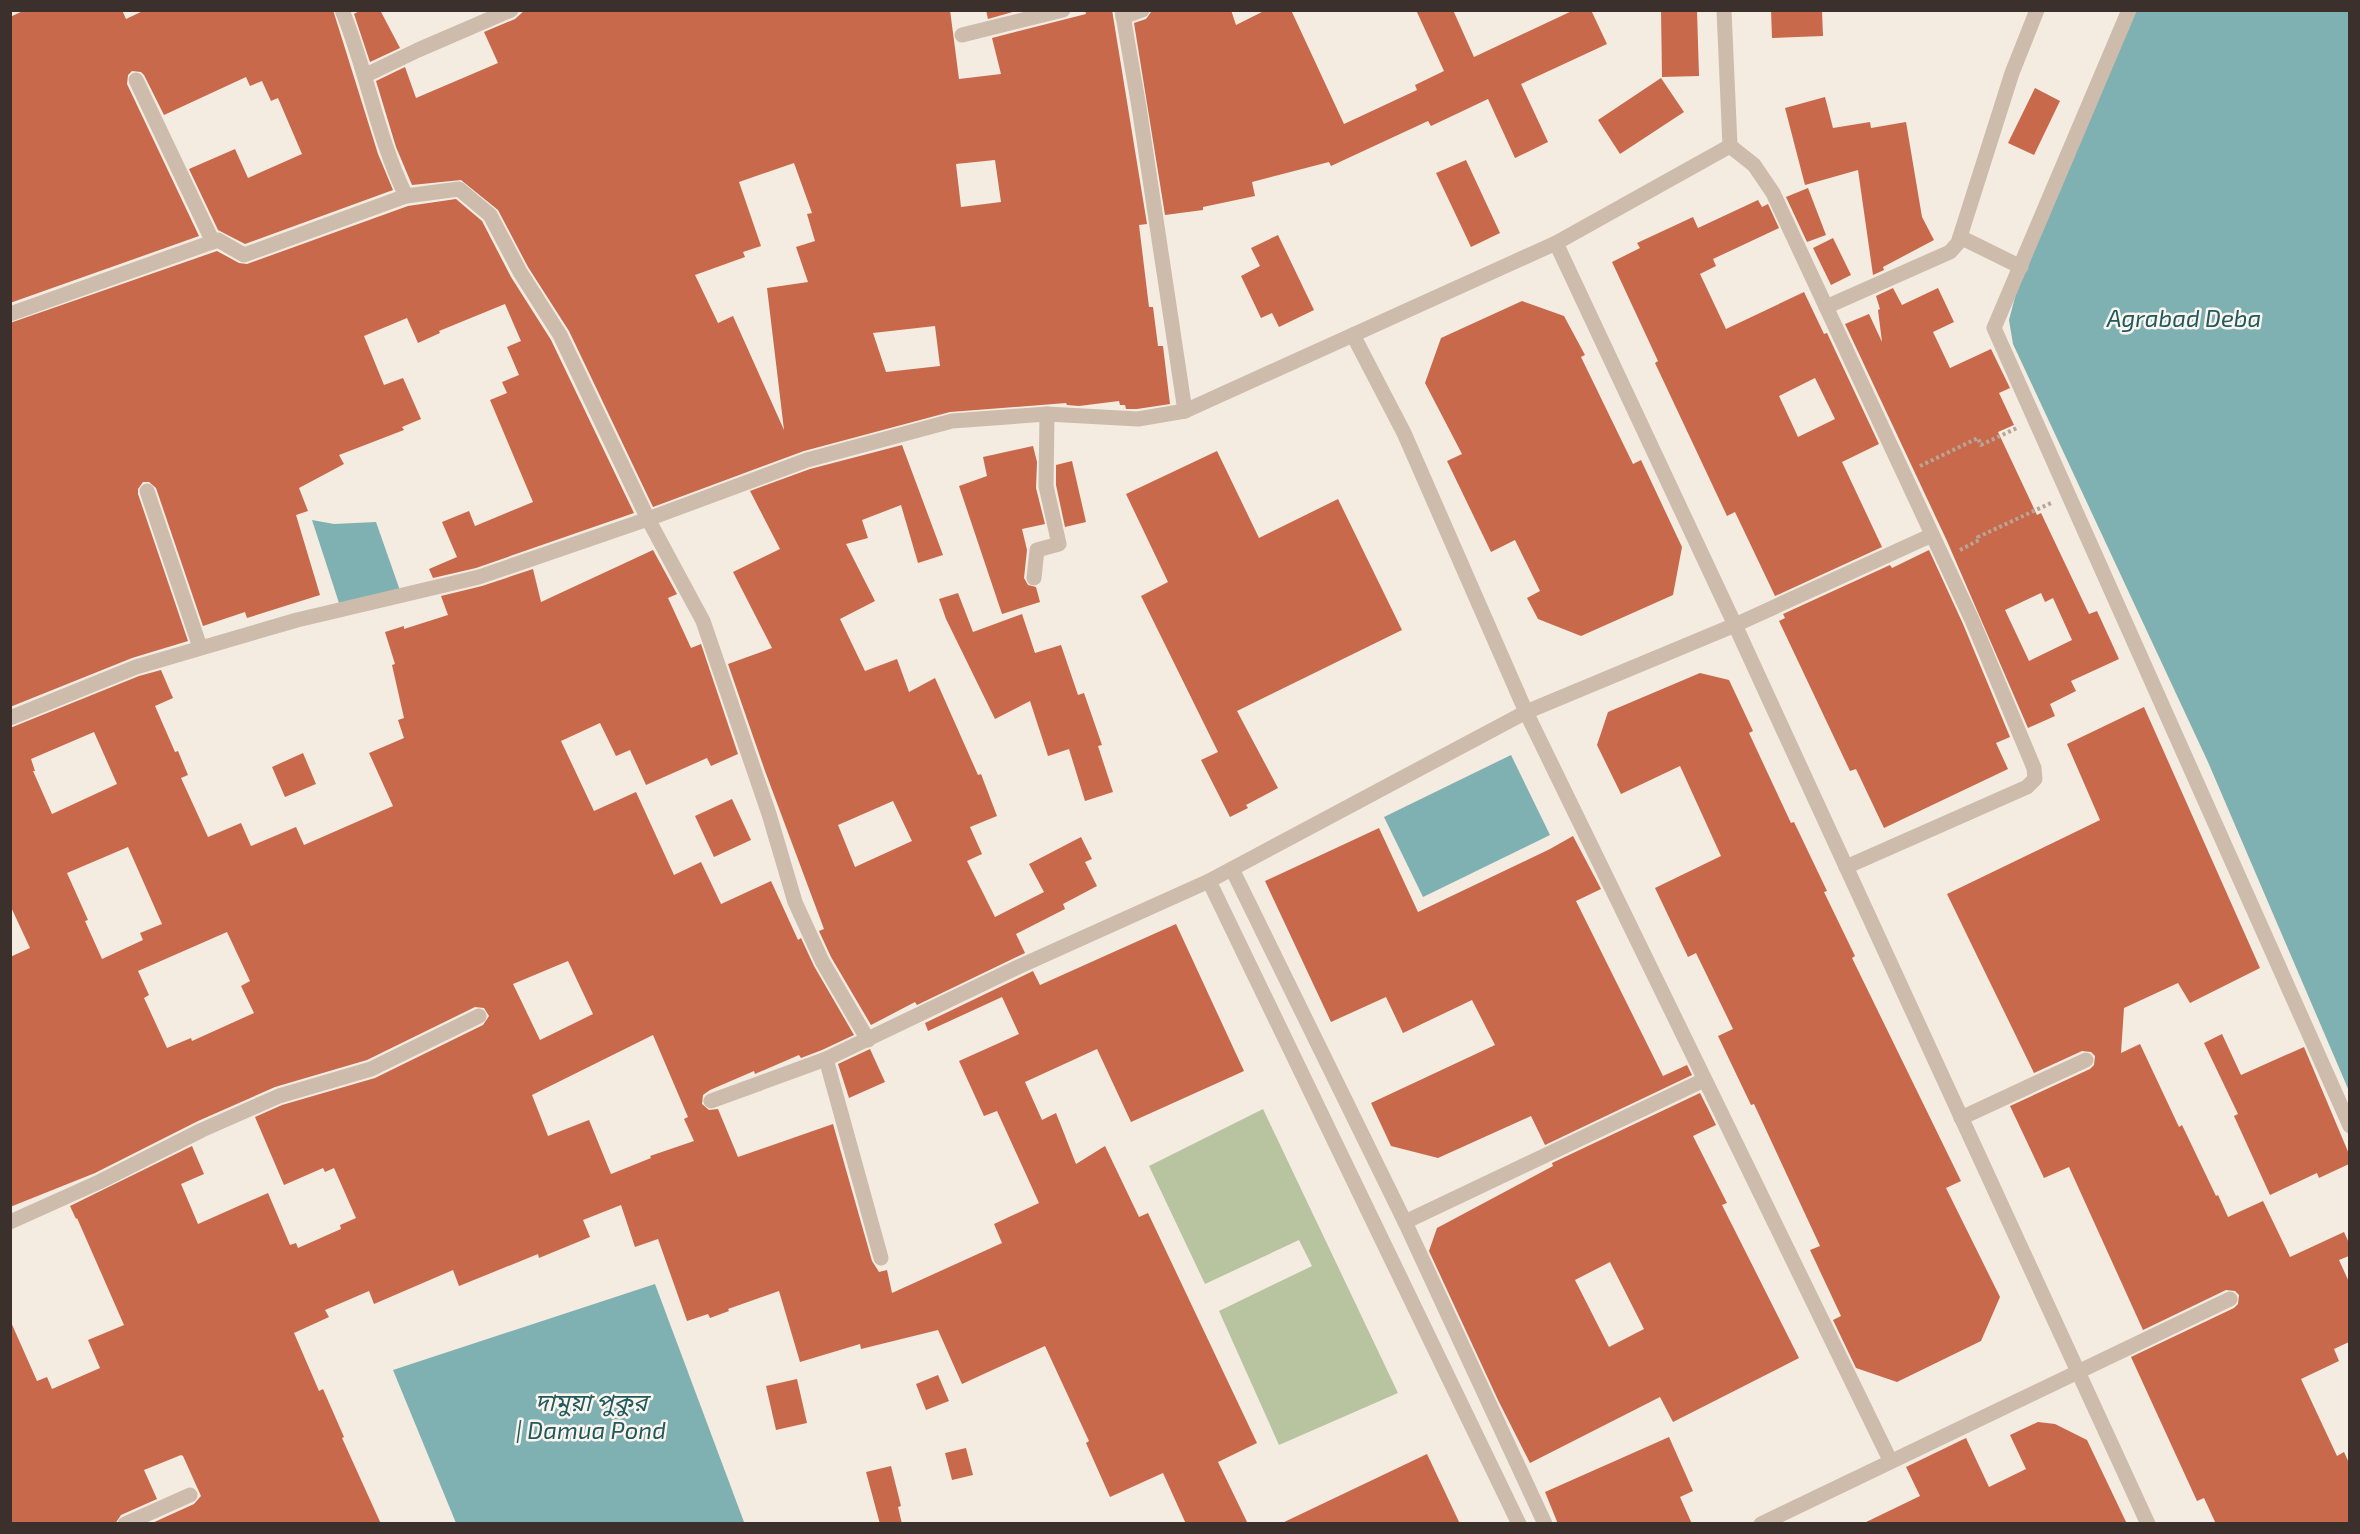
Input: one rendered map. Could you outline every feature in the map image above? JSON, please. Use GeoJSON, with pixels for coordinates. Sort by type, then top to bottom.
{"type":"FeatureCollection","features":[{"type":"Feature","properties":{"kind":"street"},"geometry":{"type":"LineString","coordinates":[[342,10],[366,75],[392,169],[406,196]]}},
{"type":"Feature","properties":{"kind":"street"},"geometry":{"type":"LineString","coordinates":[[366,75],[511,10]]}},
{"type":"Feature","properties":{"kind":"street"},"geometry":{"type":"LineString","coordinates":[[962,35],[1063,10]]}},
{"type":"Feature","properties":{"kind":"street"},"geometry":{"type":"LineString","coordinates":[[1142,10],[1122,14],[1140,107],[1185,411]]}},
{"type":"Feature","properties":{"kind":"street"},"geometry":{"type":"LineString","coordinates":[[1724,10],[1730,146],[1754,165],[1773,193],[1972,620],[2034,768],[2035,779],[2027,787],[1846,867]]}},
{"type":"Feature","properties":{"kind":"street"},"geometry":{"type":"LineString","coordinates":[[1826,307],[1950,252],[1958,243],[2012,73],[2037,10]]}},
{"type":"Feature","properties":{"kind":"street"},"geometry":{"type":"LineString","coordinates":[[2129,10],[1994,328],[2349,1126]]}},
{"type":"Feature","properties":{"kind":"street"},"geometry":{"type":"LineString","coordinates":[[136,80],[213,242]]}},
{"type":"Feature","properties":{"kind":"street"},"geometry":{"type":"LineString","coordinates":[[10,718],[136,667],[297,620],[479,577],[648,519],[807,460],[952,421],[1047,414],[1138,420],[1185,411],[1556,243],[1730,146]]}},
{"type":"Feature","properties":{"kind":"street"},"geometry":{"type":"LineString","coordinates":[[10,314],[218,240],[244,255],[406,196],[459,189],[490,215],[520,272],[560,335],[648,519],[703,621],[769,814],[795,902],[822,961],[868,1040]]}},
{"type":"Feature","properties":{"kind":"street"},"geometry":{"type":"LineString","coordinates":[[1960,237],[2021,267]]}},
{"type":"Feature","properties":{"kind":"street"},"geometry":{"type":"LineString","coordinates":[[1556,243],[1735,624],[2148,1524]]}},
{"type":"Feature","properties":{"kind":"street"},"geometry":{"type":"LineString","coordinates":[[1353,335],[1404,433],[1526,712],[1890,1460]]}},
{"type":"Feature","properties":{"kind":"street"},"geometry":{"type":"LineString","coordinates":[[1034,578],[1037,550],[1059,544],[1046,486],[1047,414]]}},
{"type":"Feature","properties":{"kind":"street"},"geometry":{"type":"LineString","coordinates":[[147,491],[200,647]]}},
{"type":"Feature","properties":{"kind":"street"},"geometry":{"type":"LineString","coordinates":[[711,1101],[826,1059],[868,1040],[1018,967],[1209,881],[1526,712],[1735,624],[1932,535]]}},
{"type":"Feature","properties":{"kind":"street"},"geometry":{"type":"LineString","coordinates":[[1232,869],[1405,1222],[1545,1524]]}},
{"type":"Feature","properties":{"kind":"street"},"geometry":{"type":"LineString","coordinates":[[1209,881],[1519,1524]]}},
{"type":"Feature","properties":{"kind":"street"},"geometry":{"type":"LineString","coordinates":[[10,1222],[99,1182],[202,1130],[279,1096],[371,1069],[479,1016]]}},
{"type":"Feature","properties":{"kind":"street"},"geometry":{"type":"LineString","coordinates":[[826,1059],[881,1258]]}},
{"type":"Feature","properties":{"kind":"street"},"geometry":{"type":"LineString","coordinates":[[1961,1118],[2086,1060]]}},
{"type":"Feature","properties":{"kind":"street"},"geometry":{"type":"LineString","coordinates":[[1405,1222],[1704,1080]]}},
{"type":"Feature","properties":{"kind":"street"},"geometry":{"type":"LineString","coordinates":[[1761,1524],[1890,1460],[2230,1299]]}},
{"type":"Feature","properties":{"kind":"street"},"geometry":{"type":"LineString","coordinates":[[125,1524],[190,1495]]}},
{"type":"Feature","properties":{"kind":"path"},"geometry":{"type":"LineString","coordinates":[[1904,474],[1978,438],[1981,445],[2035,420]]}},
{"type":"Feature","properties":{"kind":"path"},"geometry":{"type":"LineString","coordinates":[[1943,558],[1979,540],[1978,537],[2068,494]]}},
{"type":"Feature","properties":{"kind":"green space"},"geometry":{"type":"Polygon","coordinates":[[[1263,1109],[1398,1393],[1279,1445],[1219,1311],[1312,1266],[1299,1240],[1205,1284],[1149,1166],[1263,1109]]]}},
{"type":"Feature","properties":{"kind":"water","name":"Agrabad Deba"},"geometry":{"type":"Polygon","coordinates":[[[2136,11],[2349,11],[2349,1091],[2208,762],[2013,344],[2009,320],[2018,286],[2136,11]]]}},
{"type":"Feature","properties":{"kind":"water"},"geometry":{"type":"Polygon","coordinates":[[[312,520],[334,524],[376,522],[403,599],[340,606],[312,520]]]}},
{"type":"Feature","properties":{"kind":"water"},"geometry":{"type":"Polygon","coordinates":[[[1511,755],[1550,835],[1423,897],[1384,817],[1511,755]]]}},
{"type":"Feature","properties":{"kind":"water","name":"দামুয়া পুকুর | Damua Pond"},"geometry":{"type":"Polygon","coordinates":[[[655,1284],[744,1522],[456,1523],[393,1370],[655,1284]]]}},
{"type":"Feature","properties":{"kind":"building"},"geometry":{"type":"Polygon","coordinates":[[[25,10],[122,10],[126,19],[145,10],[333,10],[378,154],[393,190],[245,244],[218,230],[189,169],[235,149],[248,178],[302,154],[278,98],[271,101],[262,81],[250,86],[246,77],[164,115],[144,75],[141,72],[132,71],[128,75],[127,84],[199,236],[10,303],[10,17],[25,10]]]}},
{"type":"Feature","properties":{"kind":"building"},"geometry":{"type":"Polygon","coordinates":[[[361,10],[380,10],[400,48],[370,62],[354,14],[361,10]]]}},
{"type":"Feature","properties":{"kind":"building"},"geometry":{"type":"Polygon","coordinates":[[[525,10],[950,10],[959,79],[1001,74],[992,38],[1086,14],[1085,10],[1112,10],[1147,224],[1139,225],[1149,307],[1153,307],[1158,346],[1163,346],[1170,404],[1126,409],[1125,405],[1120,405],[1119,401],[1079,406],[1066,403],[950,412],[804,451],[653,507],[569,331],[528,267],[498,210],[461,180],[412,185],[396,147],[376,81],[405,67],[416,98],[498,63],[484,32],[515,19],[525,10]],[[995,160],[956,164],[961,207],[1001,202],[995,160]],[[794,163],[739,182],[761,246],[743,252],[745,257],[695,275],[718,323],[733,316],[784,430],[767,288],[808,282],[796,247],[815,241],[807,214],[812,213],[794,163]],[[935,326],[873,333],[886,372],[940,366],[935,326]]]}},
{"type":"Feature","properties":{"kind":"building"},"geometry":{"type":"Polygon","coordinates":[[[986,10],[1020,10],[988,19],[986,10]]]}},
{"type":"Feature","properties":{"kind":"building"},"geometry":{"type":"Polygon","coordinates":[[[1157,10],[1231,10],[1236,25],[1266,10],[1291,10],[1344,124],[1417,90],[1415,85],[1444,71],[1416,10],[1453,10],[1474,57],[1574,10],[1591,10],[1607,44],[1521,84],[1548,142],[1515,158],[1488,99],[1431,126],[1428,121],[1331,166],[1329,162],[1252,182],[1255,196],[1203,207],[1203,210],[1165,215],[1134,23],[1146,19],[1151,12],[1157,10]]]}},
{"type":"Feature","properties":{"kind":"building"},"geometry":{"type":"Polygon","coordinates":[[[1661,10],[1697,10],[1699,76],[1662,77],[1661,10]]]}},
{"type":"Feature","properties":{"kind":"building"},"geometry":{"type":"Polygon","coordinates":[[[1771,10],[1822,10],[1823,36],[1772,38],[1771,10]]]}},
{"type":"Feature","properties":{"kind":"building"},"geometry":{"type":"Polygon","coordinates":[[[1661,78],[1684,112],[1620,154],[1598,120],[1661,78]]]}},
{"type":"Feature","properties":{"kind":"building"},"geometry":{"type":"Polygon","coordinates":[[[2035,88],[2060,101],[2034,155],[2008,143],[2035,88]]]}},
{"type":"Feature","properties":{"kind":"building"},"geometry":{"type":"Polygon","coordinates":[[[1825,97],[1833,128],[1870,122],[1871,128],[1906,122],[1922,217],[1934,240],[1883,267],[1884,270],[1873,275],[1858,170],[1805,185],[1785,108],[1825,97]]]}},
{"type":"Feature","properties":{"kind":"building"},"geometry":{"type":"Polygon","coordinates":[[[1466,160],[1500,233],[1471,247],[1436,173],[1466,160]]]}},
{"type":"Feature","properties":{"kind":"building"},"geometry":{"type":"Polygon","coordinates":[[[1808,188],[1826,235],[1807,242],[1786,197],[1808,188]]]}},
{"type":"Feature","properties":{"kind":"building"},"geometry":{"type":"Polygon","coordinates":[[[456,199],[482,221],[511,277],[551,340],[634,513],[476,568],[433,578],[429,569],[457,557],[442,522],[469,511],[475,526],[533,502],[490,400],[507,393],[502,382],[519,375],[507,347],[521,341],[505,304],[439,331],[440,333],[418,343],[407,318],[364,336],[384,385],[403,378],[421,419],[402,427],[404,430],[339,455],[344,464],[299,488],[308,511],[296,515],[320,595],[247,618],[245,612],[203,626],[156,488],[149,482],[143,482],[138,489],[138,494],[188,641],[132,658],[10,707],[10,323],[217,251],[239,263],[247,264],[408,206],[456,199]]]}},
{"type":"Feature","properties":{"kind":"building"},"geometry":{"type":"Polygon","coordinates":[[[1758,200],[1762,207],[1768,204],[1779,228],[1713,259],[1716,266],[1700,274],[1726,329],[1804,292],[1824,334],[1827,333],[1879,444],[1842,462],[1882,547],[1775,596],[1735,512],[1727,516],[1655,363],[1658,361],[1612,262],[1640,248],[1637,243],[1693,217],[1698,228],[1758,200]],[[1815,378],[1779,396],[1798,437],[1835,419],[1815,378]]]}},
{"type":"Feature","properties":{"kind":"building"},"geometry":{"type":"Polygon","coordinates":[[[1278,235],[1314,310],[1279,327],[1272,313],[1261,318],[1241,276],[1260,266],[1251,248],[1278,235]]]}},
{"type":"Feature","properties":{"kind":"building"},"geometry":{"type":"Polygon","coordinates":[[[1833,238],[1851,275],[1831,285],[1813,248],[1833,238]]]}},
{"type":"Feature","properties":{"kind":"building"},"geometry":{"type":"Polygon","coordinates":[[[1893,288],[1902,305],[1938,288],[1954,322],[1933,332],[1950,368],[1991,349],[2010,388],[1999,393],[2014,425],[1998,432],[2037,515],[2041,513],[2089,614],[2097,611],[2119,659],[2071,681],[2076,691],[2050,704],[2055,716],[2028,728],[1947,541],[1845,324],[1869,314],[1882,342],[1878,310],[1880,309],[1876,296],[1893,288]],[[2041,593],[2005,610],[2029,661],[2072,640],[2053,598],[2045,602],[2041,593]]]}},
{"type":"Feature","properties":{"kind":"building"},"geometry":{"type":"Polygon","coordinates":[[[1522,301],[1564,316],[1585,355],[1581,357],[1633,464],[1641,460],[1682,547],[1673,595],[1581,636],[1538,619],[1527,598],[1540,591],[1515,540],[1491,552],[1447,461],[1462,454],[1425,383],[1441,338],[1522,301]]]}},
{"type":"Feature","properties":{"kind":"building"},"geometry":{"type":"Polygon","coordinates":[[[902,445],[943,555],[918,563],[901,505],[862,520],[868,538],[846,544],[875,601],[840,619],[865,671],[897,659],[909,692],[935,678],[978,775],[981,774],[997,816],[970,827],[982,854],[967,861],[995,917],[1044,892],[1029,864],[1081,837],[1092,859],[1085,862],[1097,886],[1063,904],[1065,909],[1016,934],[1025,953],[917,1005],[915,1002],[871,1025],[831,957],[819,931],[824,929],[728,664],[772,648],[733,572],[780,549],[750,491],[810,469],[902,445]],[[893,801],[838,825],[855,867],[912,841],[893,801]]]}},
{"type":"Feature","properties":{"kind":"building"},"geometry":{"type":"Polygon","coordinates":[[[1033,446],[1037,462],[1036,488],[1045,524],[1022,529],[1027,550],[1024,578],[1028,585],[1036,587],[1040,602],[1002,614],[959,486],[987,476],[983,457],[1033,446]]]}},
{"type":"Feature","properties":{"kind":"building"},"geometry":{"type":"Polygon","coordinates":[[[1217,451],[1259,538],[1338,499],[1402,630],[1237,711],[1278,788],[1246,805],[1248,808],[1230,817],[1201,760],[1218,752],[1141,596],[1168,582],[1126,494],[1217,451]]]}},
{"type":"Feature","properties":{"kind":"building"},"geometry":{"type":"Polygon","coordinates":[[[1072,461],[1086,522],[1065,527],[1056,485],[1056,465],[1072,461]]]}},
{"type":"Feature","properties":{"kind":"building"},"geometry":{"type":"Polygon","coordinates":[[[653,550],[677,594],[668,598],[691,648],[701,644],[738,754],[711,766],[707,758],[646,785],[630,750],[616,756],[600,723],[561,741],[594,811],[636,792],[674,875],[701,862],[721,904],[771,881],[798,940],[801,938],[814,966],[854,1035],[822,1050],[801,1058],[799,1055],[755,1074],[754,1071],[710,1090],[703,1095],[702,1104],[709,1110],[718,1109],[738,1157],[833,1124],[872,1261],[879,1272],[887,1270],[892,1293],[1002,1243],[994,1224],[1039,1203],[997,1111],[984,1116],[959,1061],[1019,1034],[1002,997],[928,1031],[925,1023],[1033,971],[1040,985],[1176,924],[1244,1071],[1131,1122],[1097,1049],[1025,1082],[1042,1120],[1056,1113],[1076,1164],[1105,1146],[1139,1217],[1148,1213],[1257,1443],[1218,1462],[1248,1524],[1186,1524],[1163,1473],[1110,1497],[1086,1443],[1089,1441],[1045,1346],[962,1384],[938,1330],[861,1349],[860,1344],[800,1362],[779,1291],[728,1309],[729,1311],[710,1318],[708,1314],[687,1321],[658,1239],[635,1247],[621,1205],[583,1220],[590,1237],[539,1258],[538,1254],[459,1286],[453,1270],[374,1304],[369,1291],[325,1310],[329,1317],[294,1333],[319,1391],[323,1389],[344,1437],[342,1438],[381,1524],[150,1524],[194,1504],[201,1496],[181,1455],[144,1470],[157,1499],[121,1515],[115,1524],[10,1524],[10,1320],[37,1381],[47,1377],[52,1389],[100,1368],[88,1340],[124,1325],[70,1206],[192,1146],[204,1174],[181,1184],[198,1224],[268,1193],[290,1245],[296,1243],[298,1248],[341,1229],[340,1225],[356,1218],[334,1168],[325,1172],[323,1168],[284,1185],[255,1117],[282,1105],[375,1078],[483,1025],[489,1016],[484,1008],[475,1007],[367,1060],[275,1087],[198,1121],[95,1173],[10,1207],[10,957],[30,948],[10,905],[10,728],[139,676],[161,670],[173,698],[155,706],[175,752],[178,751],[188,775],[181,778],[208,837],[241,823],[251,846],[296,827],[304,845],[393,806],[369,753],[404,738],[398,720],[404,718],[392,665],[395,664],[385,632],[404,626],[404,629],[448,615],[441,596],[482,586],[533,569],[541,602],[653,550]],[[94,732],[31,759],[35,771],[33,771],[52,814],[117,784],[94,732]],[[128,847],[67,873],[102,959],[143,940],[140,933],[162,924],[128,847]],[[227,932],[138,971],[149,995],[144,998],[167,1048],[191,1038],[192,1041],[254,1013],[241,986],[250,981],[227,932]],[[568,961],[513,984],[540,1040],[593,1014],[568,961]],[[653,1035],[532,1095],[548,1136],[589,1120],[611,1174],[651,1158],[650,1156],[694,1141],[684,1119],[688,1117],[653,1035]]]}},
{"type":"Feature","properties":{"kind":"building"},"geometry":{"type":"Polygon","coordinates":[[[1929,550],[2010,737],[1996,743],[2008,769],[1884,828],[1856,769],[1850,771],[1779,621],[1785,618],[1783,614],[1890,565],[1892,568],[1929,550]]]}},
{"type":"Feature","properties":{"kind":"building"},"geometry":{"type":"Polygon","coordinates":[[[958,593],[973,632],[1022,614],[1035,653],[1061,645],[1078,695],[1084,693],[1102,745],[1098,746],[1113,792],[1085,801],[1069,749],[1048,756],[1030,701],[995,719],[946,619],[939,599],[958,593]]]}},
{"type":"Feature","properties":{"kind":"building"},"geometry":{"type":"Polygon","coordinates":[[[1700,673],[1729,680],[1753,731],[1749,733],[1791,823],[1794,822],[1827,891],[1824,892],[1855,956],[1852,958],[1961,1181],[1946,1188],[2000,1297],[1981,1341],[1897,1382],[1856,1368],[1833,1320],[1841,1316],[1810,1250],[1820,1246],[1754,1104],[1751,1105],[1718,1036],[1733,1029],[1696,953],[1688,957],[1655,888],[1721,856],[1680,766],[1621,794],[1597,745],[1608,712],[1700,673]]]}},
{"type":"Feature","properties":{"kind":"building"},"geometry":{"type":"Polygon","coordinates":[[[2144,707],[2260,968],[2190,1003],[2178,983],[2124,1008],[2121,1053],[2140,1044],[2179,1127],[2182,1125],[2228,1217],[2263,1201],[2290,1257],[2344,1232],[2349,1243],[2349,1256],[2339,1260],[2349,1282],[2349,1342],[2334,1349],[2339,1361],[2301,1379],[2337,1456],[2344,1452],[2349,1463],[2349,1524],[2216,1524],[2204,1498],[2197,1501],[2131,1357],[2234,1308],[2238,1304],[2239,1295],[2235,1291],[2226,1290],[2143,1330],[2069,1167],[2044,1178],[2010,1106],[2090,1069],[2094,1065],[2095,1056],[2091,1052],[2082,1051],[2034,1073],[1947,894],[2100,820],[2067,744],[2144,707]]]}},
{"type":"Feature","properties":{"kind":"building"},"geometry":{"type":"Polygon","coordinates":[[[303,753],[316,784],[285,797],[272,767],[303,753]]]}},
{"type":"Feature","properties":{"kind":"building"},"geometry":{"type":"Polygon","coordinates":[[[732,799],[751,840],[714,857],[695,816],[732,799]]]}},
{"type":"Feature","properties":{"kind":"building"},"geometry":{"type":"Polygon","coordinates":[[[1379,828],[1418,912],[1573,836],[1601,889],[1576,901],[1663,1076],[1687,1065],[1692,1075],[1545,1145],[1531,1116],[1438,1158],[1391,1146],[1371,1103],[1495,1045],[1472,1000],[1403,1033],[1386,997],[1331,1022],[1265,881],[1379,828]]]}},
{"type":"Feature","properties":{"kind":"building"},"geometry":{"type":"Polygon","coordinates":[[[2222,1034],[2241,1075],[2304,1047],[2349,1154],[2349,1164],[2319,1178],[2317,1173],[2270,1195],[2234,1116],[2238,1114],[2204,1043],[2222,1034]]]}},
{"type":"Feature","properties":{"kind":"building"},"geometry":{"type":"Polygon","coordinates":[[[870,1049],[885,1082],[849,1098],[838,1064],[870,1049]]]}},
{"type":"Feature","properties":{"kind":"building"},"geometry":{"type":"Polygon","coordinates":[[[1700,1093],[1716,1125],[1693,1136],[1727,1203],[1722,1205],[1799,1358],[1673,1422],[1660,1397],[1530,1463],[1429,1251],[1437,1228],[1553,1166],[1552,1163],[1700,1093]],[[1610,1262],[1575,1280],[1609,1347],[1644,1329],[1610,1262]]]}},
{"type":"Feature","properties":{"kind":"building"},"geometry":{"type":"Polygon","coordinates":[[[938,1375],[949,1401],[926,1410],[916,1384],[938,1375]]]}},
{"type":"Feature","properties":{"kind":"building"},"geometry":{"type":"Polygon","coordinates":[[[797,1379],[807,1423],[776,1430],[766,1386],[797,1379]]]}},
{"type":"Feature","properties":{"kind":"building"},"geometry":{"type":"Polygon","coordinates":[[[2038,1422],[2055,1424],[2087,1440],[2127,1524],[1862,1524],[1920,1496],[1906,1467],[1966,1438],[1989,1487],[2026,1469],[2010,1435],[2038,1422]]]}},
{"type":"Feature","properties":{"kind":"building"},"geometry":{"type":"Polygon","coordinates":[[[1669,1437],[1693,1491],[1680,1497],[1692,1524],[1558,1524],[1545,1492],[1669,1437]]]}},
{"type":"Feature","properties":{"kind":"building"},"geometry":{"type":"Polygon","coordinates":[[[966,1448],[973,1475],[952,1480],[945,1453],[966,1448]]]}},
{"type":"Feature","properties":{"kind":"building"},"geometry":{"type":"Polygon","coordinates":[[[1427,1454],[1460,1524],[1280,1524],[1427,1454]]]}},
{"type":"Feature","properties":{"kind":"building"},"geometry":{"type":"Polygon","coordinates":[[[891,1466],[901,1506],[898,1507],[902,1524],[880,1524],[866,1472],[891,1466]]]}}]}
